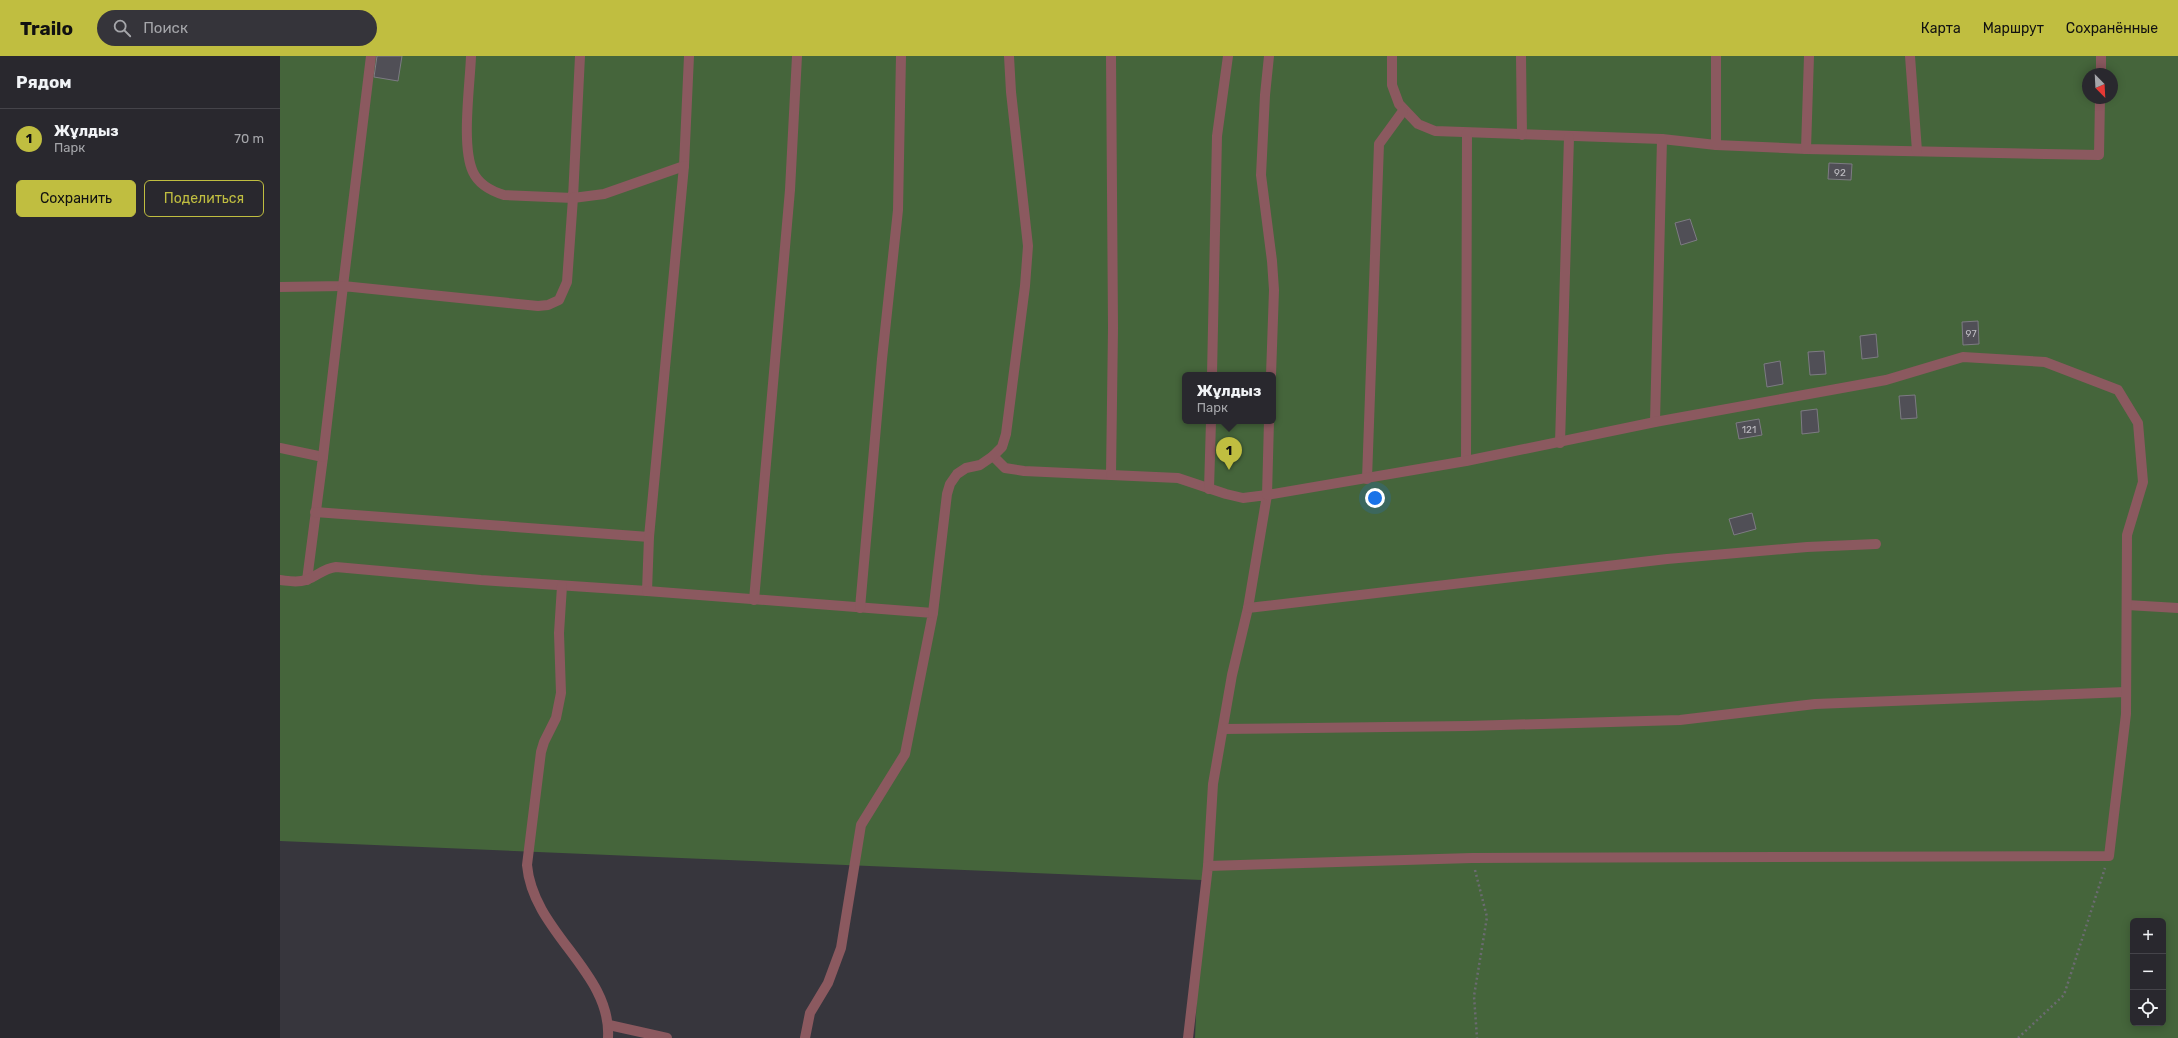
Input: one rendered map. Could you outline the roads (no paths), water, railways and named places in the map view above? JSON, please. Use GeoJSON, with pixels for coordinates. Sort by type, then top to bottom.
{"type":"FeatureCollection","features":[{"type":"Feature","properties":{"kind":"street"},"geometry":{"type":"LineString","coordinates":[[307,580],[371,56]]}},
{"type":"Feature","properties":{"kind":"street"},"geometry":{"type":"LineString","coordinates":[[471,56],[467,146],[473,172],[481,184],[494,192],[504,195],[573,198],[604,194],[684,166]]}},
{"type":"Feature","properties":{"kind":"street"},"geometry":{"type":"LineString","coordinates":[[280,287],[343,286],[538,306],[548,305],[559,300],[567,282],[580,56]]}},
{"type":"Feature","properties":{"kind":"street"},"geometry":{"type":"LineString","coordinates":[[647,591],[649,538],[684,166],[689,56]]}},
{"type":"Feature","properties":{"kind":"street"},"geometry":{"type":"LineString","coordinates":[[754,600],[790,190],[797,56]]}},
{"type":"Feature","properties":{"kind":"street"},"geometry":{"type":"LineString","coordinates":[[860,608],[882,359],[898,210],[901,56]]}},
{"type":"Feature","properties":{"kind":"street"},"geometry":{"type":"LineString","coordinates":[[805,1038],[810,1013],[828,983],[841,948],[861,825],[905,754],[933,613],[947,494],[950,484],[957,474],[966,468],[980,465],[993,456],[1002,447],[1006,434],[1025,286],[1028,246],[1011,92],[1010,56]]}},
{"type":"Feature","properties":{"kind":"street"},"geometry":{"type":"LineString","coordinates":[[1111,56],[1113,328],[1111,475]]}},
{"type":"Feature","properties":{"kind":"street"},"geometry":{"type":"LineString","coordinates":[[1212,372],[1218,118],[1228,56]]}},
{"type":"Feature","properties":{"kind":"street"},"geometry":{"type":"LineString","coordinates":[[1269,56],[1263,118],[1261,175],[1272,261],[1274,290],[1271,372]]}},
{"type":"Feature","properties":{"kind":"street"},"geometry":{"type":"LineString","coordinates":[[1392,56],[1392,85],[1403,111],[1418,124],[1435,131],[1467,134],[1662,139],[1716,146],[1806,149],[2099,154],[2100,104]]}},
{"type":"Feature","properties":{"kind":"street"},"geometry":{"type":"LineString","coordinates":[[1521,56],[1522,135]]}},
{"type":"Feature","properties":{"kind":"street"},"geometry":{"type":"LineString","coordinates":[[1716,56],[1716,146]]}},
{"type":"Feature","properties":{"kind":"street"},"geometry":{"type":"LineString","coordinates":[[1806,149],[1809,56]]}},
{"type":"Feature","properties":{"kind":"street"},"geometry":{"type":"LineString","coordinates":[[1910,56],[1917,151]]}},
{"type":"Feature","properties":{"kind":"street"},"geometry":{"type":"LineString","coordinates":[[2101,56],[2101,68]]}},
{"type":"Feature","properties":{"kind":"street"},"geometry":{"type":"LineString","coordinates":[[1367,479],[1379,144],[1403,111]]}},
{"type":"Feature","properties":{"kind":"street"},"geometry":{"type":"LineString","coordinates":[[1466,461],[1467,134]]}},
{"type":"Feature","properties":{"kind":"street"},"geometry":{"type":"LineString","coordinates":[[1560,443],[1569,137]]}},
{"type":"Feature","properties":{"kind":"street"},"geometry":{"type":"LineString","coordinates":[[1655,422],[1662,139]]}},
{"type":"Feature","properties":{"kind":"street"},"geometry":{"type":"LineString","coordinates":[[993,456],[1005,468],[1024,471],[1178,478],[1192,481],[1209,489],[1244,498],[1367,479],[1466,461],[1560,443],[1655,422],[1886,380],[1963,357],[2045,362],[2118,390],[2138,423],[2143,482],[2127,535],[2126,714],[2109,856],[1472,858],[1208,866]]}},
{"type":"Feature","properties":{"kind":"street"},"geometry":{"type":"LineString","coordinates":[[1209,489],[1211,424]]}},
{"type":"Feature","properties":{"kind":"street"},"geometry":{"type":"LineString","coordinates":[[1188,1038],[1208,866],[1213,784],[1224,729],[1232,675],[1248,608],[1267,495],[1269,424]]}},
{"type":"Feature","properties":{"kind":"street"},"geometry":{"type":"LineString","coordinates":[[280,448],[323,457]]}},
{"type":"Feature","properties":{"kind":"street"},"geometry":{"type":"LineString","coordinates":[[315,512],[649,538]]}},
{"type":"Feature","properties":{"kind":"street"},"geometry":{"type":"LineString","coordinates":[[1248,608],[1667,559],[1807,547],[1876,544]]}},
{"type":"Feature","properties":{"kind":"street"},"geometry":{"type":"LineString","coordinates":[[280,580],[295,582],[307,580],[325,568],[336,567],[562,586],[933,613]]}},
{"type":"Feature","properties":{"kind":"street"},"geometry":{"type":"LineString","coordinates":[[562,586],[559,632],[561,693],[556,718],[544,742],[541,752],[527,865],[528,880],[538,906],[601,995],[608,1025],[608,1038]]}},
{"type":"Feature","properties":{"kind":"street"},"geometry":{"type":"LineString","coordinates":[[2127,605],[2178,608]]}},
{"type":"Feature","properties":{"kind":"street"},"geometry":{"type":"LineString","coordinates":[[1224,729],[1467,726],[1680,720],[1815,704],[2126,692]]}},
{"type":"Feature","properties":{"kind":"street"},"geometry":{"type":"LineString","coordinates":[[608,1025],[667,1038]]}},
{"type":"Feature","properties":{"kind":"place","name":"Жұлдыз"},"geometry":{"type":"Point","coordinates":[1229,470]}}]}
